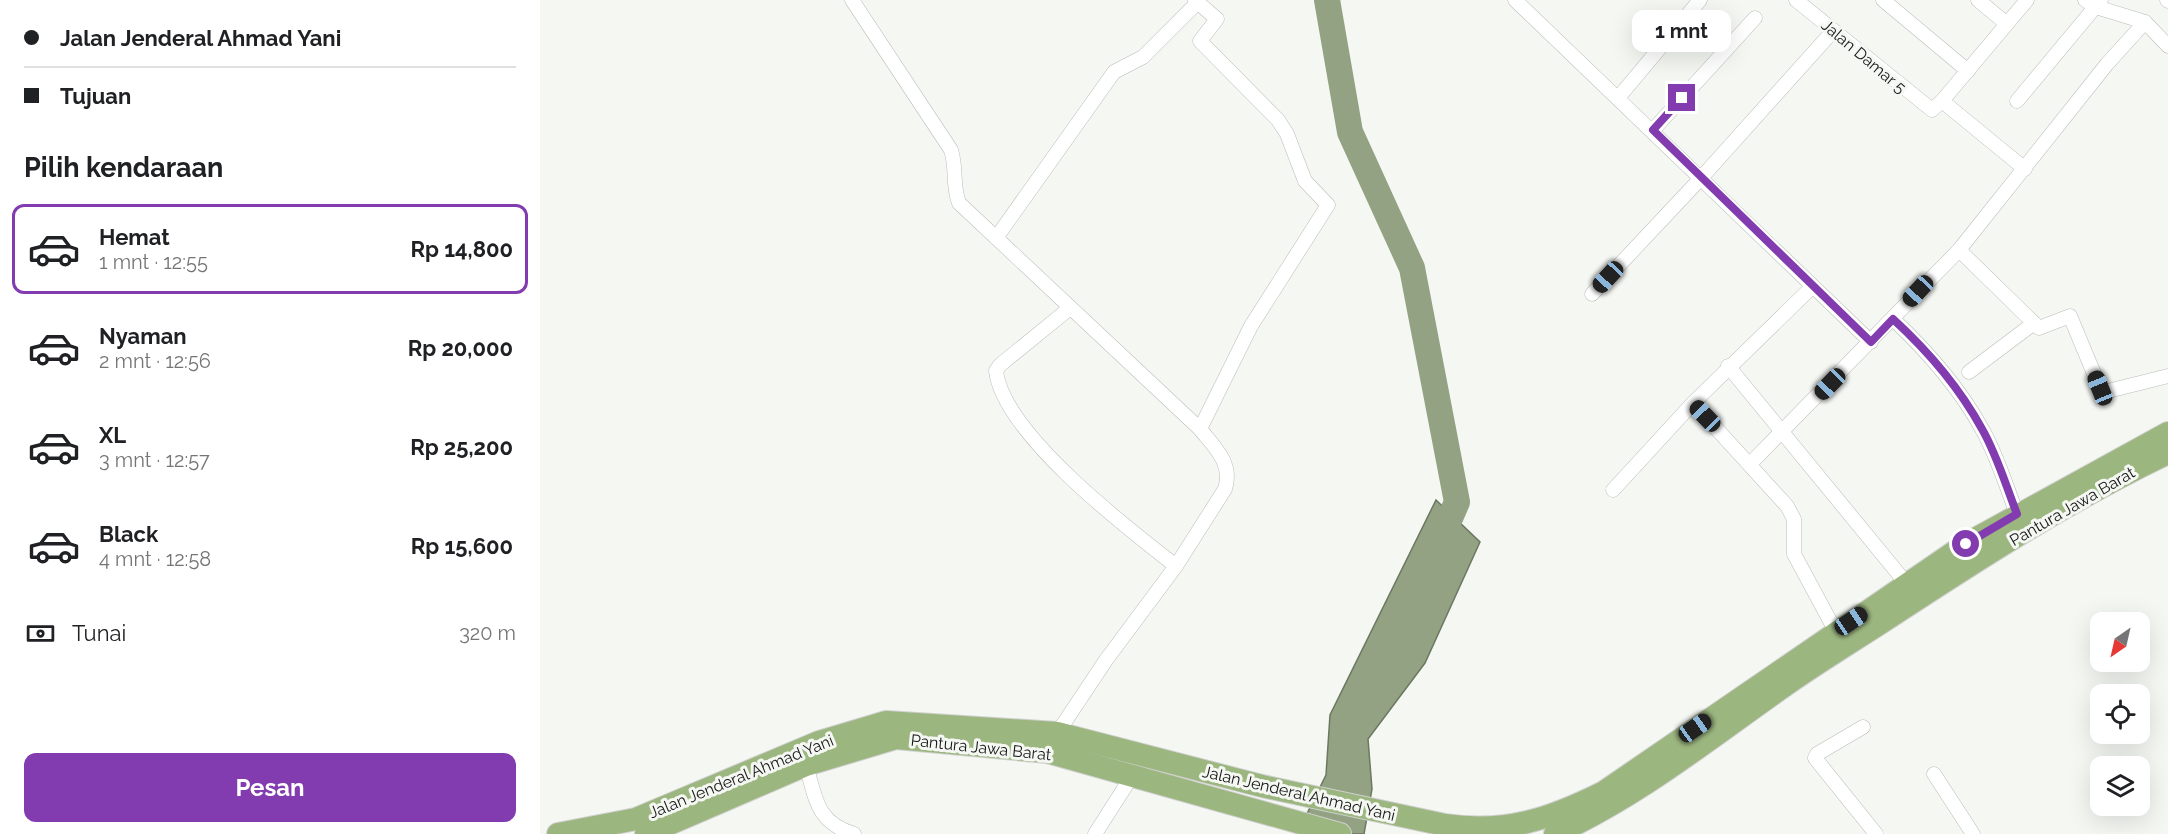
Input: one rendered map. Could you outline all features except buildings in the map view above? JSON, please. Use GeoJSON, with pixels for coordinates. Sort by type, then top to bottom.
{"type":"FeatureCollection","features":[{"type":"Feature","properties":{"kind":"highway","name":"Jalan Jenderal Ahmad Yani"},"geometry":{"type":"LineString","coordinates":[[1133,766],[1262,786],[1446,825],[1472,829],[1508,828],[1580,804],[1630,776],[1729,704],[1836,632],[1871,619],[1906,584],[1936,575],[2017,514],[2168,434]]}},
{"type":"Feature","properties":{"kind":"highway","name":"Pantura Jawa Barat"},"geometry":{"type":"LineString","coordinates":[[1555,834],[1592,817],[1649,783],[1827,656],[1871,619],[1936,575],[2168,453]]}},
{"type":"Feature","properties":{"kind":"highway","name":"Jalan Jenderal Ahmad Yani"},"geometry":{"type":"LineString","coordinates":[[558,834],[636,819],[819,742],[886,722],[1052,742]]}},
{"type":"Feature","properties":{"kind":"highway","name":"Pantura Jawa Barat"},"geometry":{"type":"LineString","coordinates":[[646,834],[806,765],[896,738],[1052,742],[1133,766],[1186,790],[1340,834]]}},
{"type":"Feature","properties":{"kind":"street"},"geometry":{"type":"LineString","coordinates":[[852,0],[951,150],[954,159],[953,184],[959,203],[1200,429],[1222,456],[1228,479],[1225,489],[1176,566],[1106,660],[1052,742]]}},
{"type":"Feature","properties":{"kind":"street"},"geometry":{"type":"LineString","coordinates":[[1515,0],[1702,177],[1812,287],[1871,342]]}},
{"type":"Feature","properties":{"kind":"street"},"geometry":{"type":"LineString","coordinates":[[1618,98],[1700,0]]}},
{"type":"Feature","properties":{"kind":"street","name":"Jalan Damar 5"},"geometry":{"type":"LineString","coordinates":[[1796,0],[1833,31],[2025,168]]}},
{"type":"Feature","properties":{"kind":"street"},"geometry":{"type":"LineString","coordinates":[[1883,0],[1968,71]]}},
{"type":"Feature","properties":{"kind":"street"},"geometry":{"type":"LineString","coordinates":[[1978,0],[2007,24]]}},
{"type":"Feature","properties":{"kind":"street"},"geometry":{"type":"LineString","coordinates":[[1937,105],[2027,0]]}},
{"type":"Feature","properties":{"kind":"street"},"geometry":{"type":"LineString","coordinates":[[996,238],[1114,72],[1143,57],[1196,1],[1217,19],[1199,41],[1278,120],[1287,134],[1305,181],[1328,205],[1251,326],[1200,429]]}},
{"type":"Feature","properties":{"kind":"street"},"geometry":{"type":"LineString","coordinates":[[2017,101],[2094,2],[2145,22],[2168,46]]}},
{"type":"Feature","properties":{"kind":"street"},"geometry":{"type":"LineString","coordinates":[[1653,130],[1755,18]]}},
{"type":"Feature","properties":{"kind":"street"},"geometry":{"type":"LineString","coordinates":[[1750,464],[1784,432],[1959,250],[2107,64],[2145,22]]}},
{"type":"Feature","properties":{"kind":"street"},"geometry":{"type":"LineString","coordinates":[[1592,294],[1702,177],[1833,31]]}},
{"type":"Feature","properties":{"kind":"street"},"geometry":{"type":"LineString","coordinates":[[1959,250],[2034,323],[2042,328],[2070,316],[2100,388],[2104,392],[2168,376]]}},
{"type":"Feature","properties":{"kind":"street"},"geometry":{"type":"LineString","coordinates":[[1613,490],[1728,366],[1812,287]]}},
{"type":"Feature","properties":{"kind":"street"},"geometry":{"type":"LineString","coordinates":[[1070,308],[1000,365],[996,374],[1001,389],[1022,425],[1039,445],[1089,493],[1176,566]]}},
{"type":"Feature","properties":{"kind":"street"},"geometry":{"type":"LineString","coordinates":[[1893,319],[1938,364],[1973,414],[1983,430],[2017,514]]}},
{"type":"Feature","properties":{"kind":"street"},"geometry":{"type":"LineString","coordinates":[[1969,372],[2034,323]]}},
{"type":"Feature","properties":{"kind":"street"},"geometry":{"type":"LineString","coordinates":[[1728,366],[1906,584]]}},
{"type":"Feature","properties":{"kind":"street"},"geometry":{"type":"LineString","coordinates":[[1693,403],[1787,506],[1794,519],[1794,554],[1836,632]]}},
{"type":"Feature","properties":{"kind":"street"},"geometry":{"type":"LineString","coordinates":[[1863,727],[1817,754],[1815,758],[1876,834]]}},
{"type":"Feature","properties":{"kind":"street"},"geometry":{"type":"LineString","coordinates":[[806,765],[816,801],[825,816],[836,828],[854,834]]}},
{"type":"Feature","properties":{"kind":"street"},"geometry":{"type":"LineString","coordinates":[[1095,834],[1133,766]]}},
{"type":"Feature","properties":{"kind":"street"},"geometry":{"type":"LineString","coordinates":[[1934,774],[1972,834]]}},
{"type":"Feature","properties":{"kind":"shaded area"},"geometry":{"type":"Polygon","coordinates":[[[1436,500],[1480,542],[1425,663],[1368,739],[1372,789],[1364,834],[1297,834],[1326,775],[1330,715],[1436,500]]]}},
{"type":"Feature","properties":{"kind":"waterway"},"geometry":{"type":"LineString","coordinates":[[1327,0],[1350,132],[1412,268],[1457,502],[1438,546]]}},
{"type":"Feature","properties":{"kind":"route"},"geometry":{"type":"LineString","coordinates":[[1682,98],[1653,130],[1871,342],[1893,319],[1938,364],[1973,414],[1983,430],[2017,514],[1966,544]]}}]}
